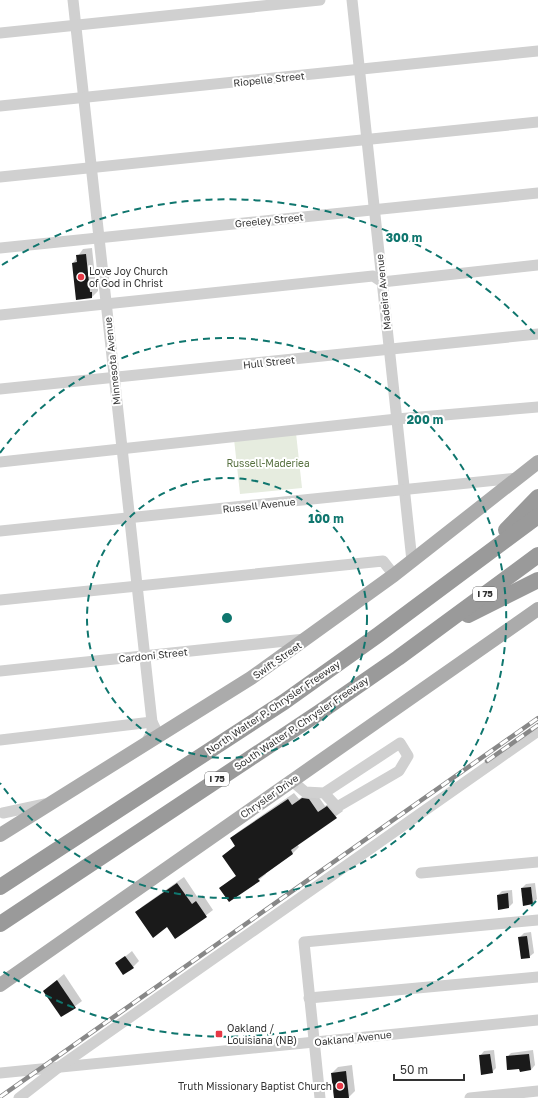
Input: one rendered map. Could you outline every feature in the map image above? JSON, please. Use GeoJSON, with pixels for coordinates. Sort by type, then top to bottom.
{"type":"FeatureCollection","features":[{"type":"Feature","properties":{"kind":"highway"},"geometry":{"type":"LineString","coordinates":[[475,563],[538,498]]}},
{"type":"Feature","properties":{"kind":"highway","name":"North Walter P. Chrysler Freeway"},"geometry":{"type":"LineString","coordinates":[[0,887],[284,702],[378,635],[538,516]]}},
{"type":"Feature","properties":{"kind":"highway","name":"South Walter P. Chrysler Freeway"},"geometry":{"type":"LineString","coordinates":[[0,924],[320,712],[538,555]]}},
{"type":"Feature","properties":{"kind":"highway"},"geometry":{"type":"LineString","coordinates":[[432,632],[538,580]]}},
{"type":"Feature","properties":{"kind":"main road","name":"Swift Street"},"geometry":{"type":"LineString","coordinates":[[1,835],[250,678],[394,575],[538,462]]}},
{"type":"Feature","properties":{"kind":"main road","name":"Chrysler Drive"},"geometry":{"type":"LineString","coordinates":[[0,985],[291,780],[538,609]]}},
{"type":"Feature","properties":{"kind":"street","name":"Minnesota Avenue"},"geometry":{"type":"LineString","coordinates":[[73,0],[152,722],[152,732],[145,744]]}},
{"type":"Feature","properties":{"kind":"street"},"geometry":{"type":"LineString","coordinates":[[0,33],[320,0]]}},
{"type":"Feature","properties":{"kind":"street","name":"Madeira Avenue"},"geometry":{"type":"LineString","coordinates":[[352,0],[412,561]]}},
{"type":"Feature","properties":{"kind":"street","name":"Riopelle Street"},"geometry":{"type":"LineString","coordinates":[[0,106],[538,51]]}},
{"type":"Feature","properties":{"kind":"street"},"geometry":{"type":"LineString","coordinates":[[0,177],[367,138],[538,122]]}},
{"type":"Feature","properties":{"kind":"street","name":"Greeley Street"},"geometry":{"type":"LineString","coordinates":[[0,248],[538,193]]}},
{"type":"Feature","properties":{"kind":"street"},"geometry":{"type":"LineString","coordinates":[[0,315],[373,276],[382,282],[538,265]]}},
{"type":"Feature","properties":{"kind":"street","name":"Hull Street"},"geometry":{"type":"LineString","coordinates":[[0,389],[538,334]]}},
{"type":"Feature","properties":{"kind":"street"},"geometry":{"type":"LineString","coordinates":[[0,462],[122,450],[397,419],[538,406]]}},
{"type":"Feature","properties":{"kind":"street","name":"Russell Avenue"},"geometry":{"type":"LineString","coordinates":[[0,531],[517,478]]}},
{"type":"Feature","properties":{"kind":"street"},"geometry":{"type":"LineString","coordinates":[[0,600],[383,561],[394,575]]}},
{"type":"Feature","properties":{"kind":"street","name":"Cardoni Street"},"geometry":{"type":"LineString","coordinates":[[0,671],[306,639]]}},
{"type":"Feature","properties":{"kind":"street","name":"Minnesota Avenue"},"geometry":{"type":"LineString","coordinates":[[152,722],[158,736]]}},
{"type":"Feature","properties":{"kind":"street"},"geometry":{"type":"LineString","coordinates":[[0,740],[152,722]]}},
{"type":"Feature","properties":{"kind":"street"},"geometry":{"type":"LineString","coordinates":[[19,1098],[59,1067],[538,731]]}},
{"type":"Feature","properties":{"kind":"street"},"geometry":{"type":"LineString","coordinates":[[291,780],[305,792],[324,793],[400,743],[408,756],[398,771],[337,807],[324,793]]}},
{"type":"Feature","properties":{"kind":"street"},"geometry":{"type":"LineString","coordinates":[[1,812],[51,803]]}},
{"type":"Feature","properties":{"kind":"street"},"geometry":{"type":"LineString","coordinates":[[1,812],[6,817],[1,835]]}},
{"type":"Feature","properties":{"kind":"street"},"geometry":{"type":"LineString","coordinates":[[421,873],[538,862]]}},
{"type":"Feature","properties":{"kind":"street"},"geometry":{"type":"LineString","coordinates":[[320,1098],[313,1042],[304,942],[538,920]]}},
{"type":"Feature","properties":{"kind":"street"},"geometry":{"type":"LineString","coordinates":[[309,998],[538,977]]}},
{"type":"Feature","properties":{"kind":"street","name":"Oakland Avenue"},"geometry":{"type":"LineString","coordinates":[[0,1073],[538,1020]]}},
{"type":"Feature","properties":{"kind":"street"},"geometry":{"type":"LineString","coordinates":[[470,1098],[538,1091]]}},
{"type":"Feature","properties":{"kind":"green space","name":"Russell-Maderiea"},"geometry":{"type":"Polygon","coordinates":[[[296,433],[302,488],[240,494],[234,439],[296,433]]]}},
{"type":"Feature","properties":{"kind":"building","name":"Love Joy Church of God in Christ"},"geometry":{"type":"Polygon","coordinates":[[[86,254],[92,298],[76,300],[72,263],[77,262],[76,255],[86,254]]]}},
{"type":"Feature","properties":{"kind":"building"},"geometry":{"type":"Polygon","coordinates":[[[302,798],[309,799],[318,812],[327,806],[337,818],[291,850],[293,854],[258,879],[260,881],[229,902],[219,888],[236,876],[222,856],[235,846],[230,838],[288,799],[292,805],[302,798]]]}},
{"type":"Feature","properties":{"kind":"building"},"geometry":{"type":"Polygon","coordinates":[[[177,883],[192,904],[196,901],[207,917],[175,939],[167,927],[153,938],[135,912],[177,883]]]}},
{"type":"Feature","properties":{"kind":"building"},"geometry":{"type":"Polygon","coordinates":[[[531,887],[533,904],[523,906],[521,888],[531,887]]]}},
{"type":"Feature","properties":{"kind":"building"},"geometry":{"type":"Polygon","coordinates":[[[508,893],[509,908],[498,910],[497,895],[508,893]]]}},
{"type":"Feature","properties":{"kind":"building"},"geometry":{"type":"Polygon","coordinates":[[[527,936],[530,958],[521,959],[518,937],[527,936]]]}},
{"type":"Feature","properties":{"kind":"building"},"geometry":{"type":"Polygon","coordinates":[[[125,956],[134,968],[123,975],[115,963],[125,956]]]}},
{"type":"Feature","properties":{"kind":"building"},"geometry":{"type":"Polygon","coordinates":[[[57,980],[76,1008],[61,1017],[43,991],[57,980]]]}},
{"type":"Feature","properties":{"kind":"building"},"geometry":{"type":"Polygon","coordinates":[[[490,1054],[493,1073],[481,1075],[479,1055],[490,1054]]]}},
{"type":"Feature","properties":{"kind":"building"},"geometry":{"type":"Polygon","coordinates":[[[529,1054],[531,1070],[520,1072],[519,1069],[507,1070],[506,1056],[529,1054]]]}},
{"type":"Feature","properties":{"kind":"building","name":"Truth Missionary Baptist Church"},"geometry":{"type":"Polygon","coordinates":[[[346,1071],[349,1098],[334,1098],[331,1073],[346,1071]]]}},
{"type":"Feature","properties":{"kind":"railway"},"geometry":{"type":"LineString","coordinates":[[0,1097],[538,718]]}},
{"type":"Feature","properties":{"kind":"railway"},"geometry":{"type":"LineString","coordinates":[[487,761],[538,725]]}},
{"type":"Feature","properties":{"kind":"place","name":"Love Joy Church of God in Christ"},"geometry":{"type":"Point","coordinates":[81,277]}},
{"type":"Feature","properties":{"kind":"place","name":"Oakland / Louisiana (NB)"},"geometry":{"type":"Point","coordinates":[219,1034]}},
{"type":"Feature","properties":{"kind":"place","name":"Truth Missionary Baptist Church"},"geometry":{"type":"Point","coordinates":[340,1086]}}]}
